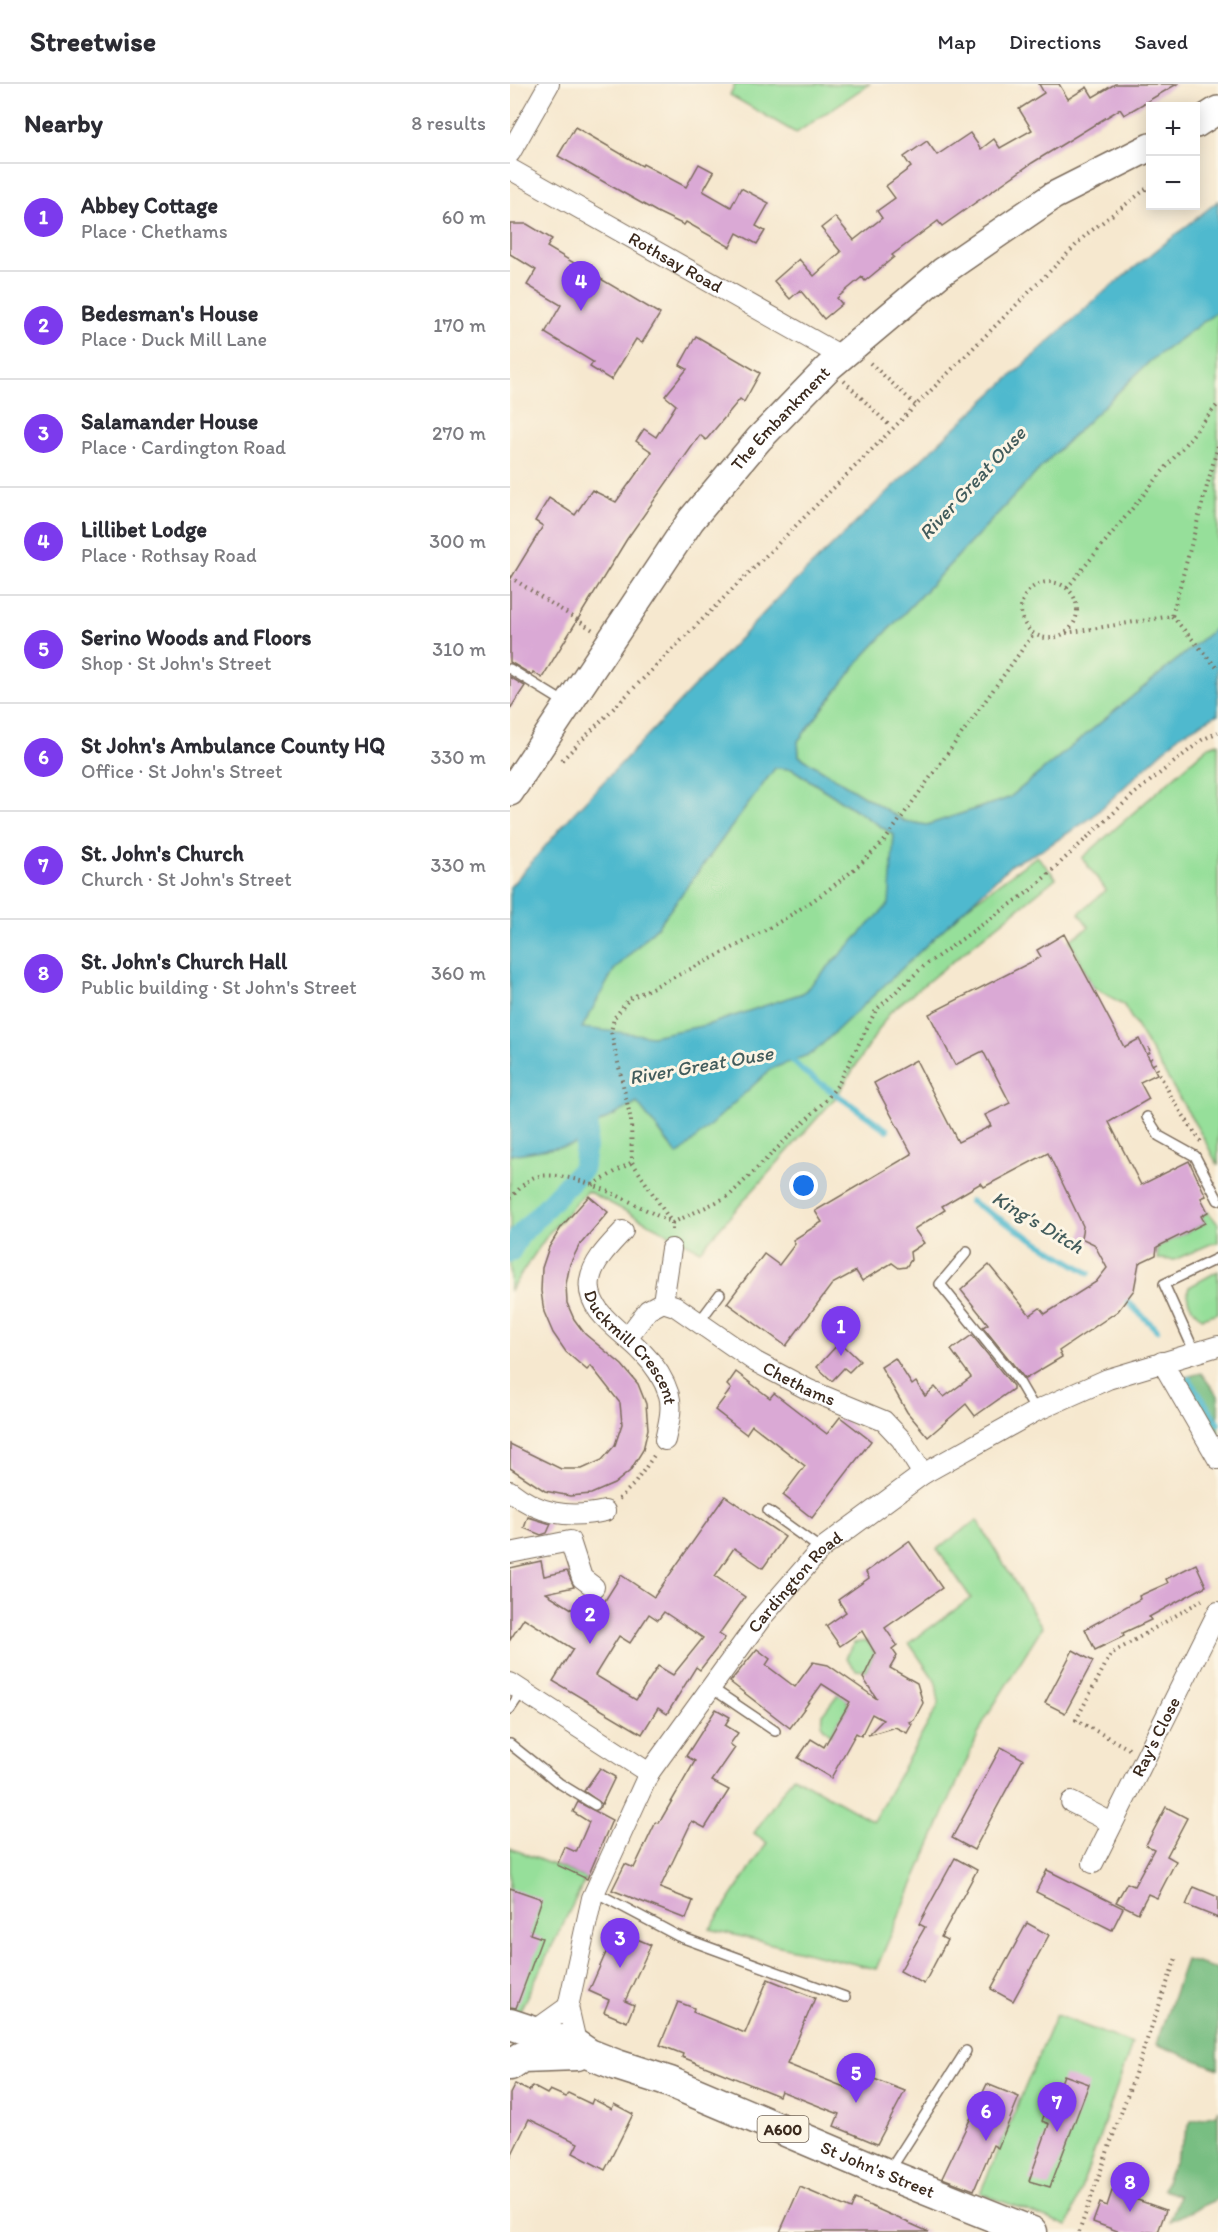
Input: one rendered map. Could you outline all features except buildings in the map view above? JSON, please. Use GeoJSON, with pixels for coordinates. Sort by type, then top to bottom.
{"type":"FeatureCollection","features":[{"type":"Feature","properties":{"kind":"main road","name":"A600"},"geometry":{"type":"LineString","coordinates":[[522,2028],[583,2050]]}},
{"type":"Feature","properties":{"kind":"main road","name":"A600"},"geometry":{"type":"LineString","coordinates":[[510,2064],[522,2057],[583,2050]]}},
{"type":"Feature","properties":{"kind":"main road","name":"St John's Street"},"geometry":{"type":"LineString","coordinates":[[583,2050],[670,2082],[887,2174],[971,2221],[1032,2232]]}},
{"type":"Feature","properties":{"kind":"street"},"geometry":{"type":"LineString","coordinates":[[510,153],[549,84]]}},
{"type":"Feature","properties":{"kind":"street"},"geometry":{"type":"LineString","coordinates":[[1200,121],[1218,110]]}},
{"type":"Feature","properties":{"kind":"street","name":"The Embankment"},"geometry":{"type":"LineString","coordinates":[[510,792],[691,520],[759,439],[841,356],[942,272],[1053,196],[1146,149]]}},
{"type":"Feature","properties":{"kind":"street","name":"Rothsay Road"},"geometry":{"type":"LineString","coordinates":[[510,169],[841,356]]}},
{"type":"Feature","properties":{"kind":"street","name":"Duckmill Crescent"},"geometry":{"type":"LineString","coordinates":[[623,1231],[595,1265],[589,1282],[593,1301],[606,1320],[627,1338],[656,1370],[669,1395],[670,1416],[665,1440]]}},
{"type":"Feature","properties":{"kind":"street"},"geometry":{"type":"LineString","coordinates":[[627,1338],[648,1310],[663,1302],[671,1249]]}},
{"type":"Feature","properties":{"kind":"street","name":"Chethams"},"geometry":{"type":"LineString","coordinates":[[663,1302],[675,1306],[756,1362],[809,1390],[884,1421],[901,1439],[922,1474]]}},
{"type":"Feature","properties":{"kind":"street","name":"Cardington Road"},"geometry":{"type":"LineString","coordinates":[[583,2050],[568,2007],[595,1892],[650,1773],[762,1617],[821,1549],[922,1474],[1036,1411],[1108,1379],[1218,1346]]}},
{"type":"Feature","properties":{"kind":"street"},"geometry":{"type":"LineString","coordinates":[[1162,1362],[1218,1459]]}},
{"type":"Feature","properties":{"kind":"street"},"geometry":{"type":"LineString","coordinates":[[510,1491],[526,1504],[548,1513],[568,1516],[605,1511]]}},
{"type":"Feature","properties":{"kind":"street"},"geometry":{"type":"LineString","coordinates":[[510,1553],[570,1541],[582,1578],[594,1587]]}},
{"type":"Feature","properties":{"kind":"street","name":"Ray's Close"},"geometry":{"type":"LineString","coordinates":[[1093,1863],[1146,1758],[1213,1604]]}},
{"type":"Feature","properties":{"kind":"street"},"geometry":{"type":"LineString","coordinates":[[516,1687],[650,1773]]}},
{"type":"Feature","properties":{"kind":"street"},"geometry":{"type":"LineString","coordinates":[[1071,1802],[1112,1823]]}},
{"type":"Feature","properties":{"kind":"street"},"geometry":{"type":"LineString","coordinates":[[522,2028],[568,2007]]}},
{"type":"Feature","properties":{"kind":"lane"},"geometry":{"type":"LineString","coordinates":[[510,669],[569,705]]}},
{"type":"Feature","properties":{"kind":"lane"},"geometry":{"type":"LineString","coordinates":[[1147,1117],[1159,1136],[1195,1156],[1218,1200]]}},
{"type":"Feature","properties":{"kind":"lane"},"geometry":{"type":"LineString","coordinates":[[967,1252],[940,1284],[1019,1382],[1036,1411]]}},
{"type":"Feature","properties":{"kind":"lane"},"geometry":{"type":"LineString","coordinates":[[1195,1353],[1164,1284],[1218,1258]]}},
{"type":"Feature","properties":{"kind":"lane"},"geometry":{"type":"LineString","coordinates":[[699,1322],[720,1294]]}},
{"type":"Feature","properties":{"kind":"lane"},"geometry":{"type":"LineString","coordinates":[[768,1511],[821,1549]]}},
{"type":"Feature","properties":{"kind":"lane"},"geometry":{"type":"LineString","coordinates":[[510,1709],[516,1687]]}},
{"type":"Feature","properties":{"kind":"lane"},"geometry":{"type":"LineString","coordinates":[[710,1687],[775,1731]]}},
{"type":"Feature","properties":{"kind":"lane"},"geometry":{"type":"LineString","coordinates":[[511,1747],[559,1783],[595,1805]]}},
{"type":"Feature","properties":{"kind":"lane"},"geometry":{"type":"LineString","coordinates":[[595,1892],[678,1936],[844,1997]]}},
{"type":"Feature","properties":{"kind":"lane"},"geometry":{"type":"LineString","coordinates":[[887,2174],[966,2051]]}},
{"type":"Feature","properties":{"kind":"path"},"geometry":{"type":"LineString","coordinates":[[531,761],[549,772],[891,427],[916,405],[1087,234],[1146,189]]}},
{"type":"Feature","properties":{"kind":"path"},"geometry":{"type":"LineString","coordinates":[[841,356],[916,405]]}},
{"type":"Feature","properties":{"kind":"path"},"geometry":{"type":"LineString","coordinates":[[841,356],[891,427]]}},
{"type":"Feature","properties":{"kind":"path"},"geometry":{"type":"LineString","coordinates":[[1067,588],[1218,404]]}},
{"type":"Feature","properties":{"kind":"path"},"geometry":{"type":"LineString","coordinates":[[1172,616],[1218,445]]}},
{"type":"Feature","properties":{"kind":"path"},"geometry":{"type":"LineString","coordinates":[[510,577],[611,641]]}},
{"type":"Feature","properties":{"kind":"path"},"geometry":{"type":"LineString","coordinates":[[1066,633],[1076,619],[1078,610],[1077,602],[1067,588],[1051,582],[1033,587],[1027,593],[1021,610],[1023,620],[1034,633],[1050,638],[1066,633],[1172,616]]}},
{"type":"Feature","properties":{"kind":"path"},"geometry":{"type":"LineString","coordinates":[[1172,616],[1218,669]]}},
{"type":"Feature","properties":{"kind":"path"},"geometry":{"type":"LineString","coordinates":[[672,1223],[632,1162],[631,1120],[611,1032],[614,1018],[629,999],[783,922],[864,862],[886,839],[1034,633]]}},
{"type":"Feature","properties":{"kind":"path"},"geometry":{"type":"LineString","coordinates":[[672,1223],[729,1196],[827,1099],[839,1083],[876,1010],[924,966],[1031,890],[1135,793],[1202,740],[1218,732]]}},
{"type":"Feature","properties":{"kind":"path"},"geometry":{"type":"LineString","coordinates":[[1150,1049],[1147,1050],[1172,1098],[1204,1148]]}},
{"type":"Feature","properties":{"kind":"path"},"geometry":{"type":"LineString","coordinates":[[593,1186],[632,1162]]}},
{"type":"Feature","properties":{"kind":"path"},"geometry":{"type":"LineString","coordinates":[[510,1198],[532,1178],[553,1175],[593,1186],[672,1223]]}},
{"type":"Feature","properties":{"kind":"path"},"geometry":{"type":"LineString","coordinates":[[605,1511],[635,1483],[665,1440]]}},
{"type":"Feature","properties":{"kind":"path"},"geometry":{"type":"LineString","coordinates":[[1146,1758],[1076,1720],[1111,1654],[1213,1604]]}},
{"type":"Feature","properties":{"kind":"path"},"geometry":{"type":"LineString","coordinates":[[1079,2232],[1177,1955]]}},
{"type":"Feature","properties":{"kind":"green space"},"geometry":{"type":"Polygon","coordinates":[[[735,84],[869,84],[796,133],[730,95],[735,84]]]}},
{"type":"Feature","properties":{"kind":"green space"},"geometry":{"type":"Polygon","coordinates":[[[1218,311],[1218,626],[1009,798],[927,825],[904,821],[799,756],[798,741],[860,660],[1051,457],[1150,361],[1218,311]]]}},
{"type":"Feature","properties":{"kind":"green space"},"geometry":{"type":"Polygon","coordinates":[[[1218,743],[1218,1166],[1123,1004],[1093,987],[1070,940],[1089,927],[1079,913],[1106,890],[1082,858],[1209,746],[1218,743]]]}},
{"type":"Feature","properties":{"kind":"green space"},"geometry":{"type":"Polygon","coordinates":[[[775,768],[792,769],[894,835],[890,904],[803,993],[707,1025],[652,1036],[618,1033],[633,1106],[637,1102],[677,1155],[771,1068],[813,1052],[969,905],[1037,856],[1056,878],[890,1012],[836,1097],[700,1250],[587,1191],[549,1233],[510,1290],[510,1155],[541,1148],[581,1028],[614,970],[658,926],[775,768]]]}},
{"type":"Feature","properties":{"kind":"green space"},"geometry":{"type":"Polygon","coordinates":[[[1208,1212],[1218,1224],[1218,1243],[1213,1243],[1174,1260],[1158,1259],[1157,1247],[1205,1223],[1201,1216],[1208,1212]]]}},
{"type":"Feature","properties":{"kind":"green space"},"geometry":{"type":"Polygon","coordinates":[[[1218,1271],[1218,1313],[1202,1318],[1190,1304],[1189,1287],[1218,1271]]]}},
{"type":"Feature","properties":{"kind":"green space"},"geometry":{"type":"Polygon","coordinates":[[[1201,1373],[1218,1396],[1218,1455],[1174,1380],[1201,1373]]]}},
{"type":"Feature","properties":{"kind":"green space"},"geometry":{"type":"Polygon","coordinates":[[[977,1520],[1042,1627],[984,1721],[876,1969],[710,1929],[767,1843],[754,1833],[793,1776],[873,1821],[939,1704],[936,1682],[909,1643],[971,1598],[937,1549],[977,1520]]]}},
{"type":"Feature","properties":{"kind":"green space"},"geometry":{"type":"Polygon","coordinates":[[[867,1641],[875,1653],[866,1671],[856,1670],[846,1658],[854,1643],[867,1641]]]}},
{"type":"Feature","properties":{"kind":"green space"},"geometry":{"type":"Polygon","coordinates":[[[838,1694],[847,1699],[848,1706],[831,1735],[822,1726],[823,1714],[838,1694]]]}},
{"type":"Feature","properties":{"kind":"green space"},"geometry":{"type":"Polygon","coordinates":[[[510,1848],[586,1878],[519,2012],[510,2009],[510,1848]]]}},
{"type":"Feature","properties":{"kind":"green space"},"geometry":{"type":"Polygon","coordinates":[[[1186,1960],[1218,1969],[1218,2069],[1156,2044],[1186,1960]]]}},
{"type":"Feature","properties":{"kind":"green space"},"geometry":{"type":"Polygon","coordinates":[[[1056,2015],[1132,2044],[1068,2226],[980,2193],[1056,2015]]]}},
{"type":"Feature","properties":{"kind":"green space"},"geometry":{"type":"Polygon","coordinates":[[[1218,2109],[1218,2199],[1170,2221],[1179,2196],[1163,2189],[1191,2121],[1216,2114],[1218,2109]]]}},
{"type":"Feature","properties":{"kind":"water","name":"River Great Ouse"},"geometry":{"type":"Polygon","coordinates":[[[1218,201],[1218,311],[1150,361],[1051,457],[860,660],[798,741],[799,756],[904,821],[927,825],[1009,798],[1218,626],[1218,714],[1180,735],[1091,818],[1042,850],[1012,864],[813,1053],[771,1069],[678,1155],[637,1103],[601,1122],[573,1145],[510,1155],[510,887],[573,814],[782,594],[948,434],[1099,296],[1218,201]],[[775,768],[658,926],[614,970],[582,1028],[652,1036],[707,1025],[803,993],[889,904],[894,835],[792,769],[775,768]]]}},
{"type":"Feature","properties":{"kind":"waterway","name":"King's Ditch"},"geometry":{"type":"LineString","coordinates":[[787,1055],[803,1071],[887,1130]]}},
{"type":"Feature","properties":{"kind":"waterway"},"geometry":{"type":"LineString","coordinates":[[510,1252],[520,1235],[583,1168],[590,1107]]}},
{"type":"Feature","properties":{"kind":"waterway","name":"King's Ditch"},"geometry":{"type":"LineString","coordinates":[[970,1201],[1089,1273]]}},
{"type":"Feature","properties":{"kind":"waterway","name":"King's Ditch"},"geometry":{"type":"LineString","coordinates":[[1129,1303],[1157,1330]]}},
{"type":"Feature","properties":{"kind":"waterway","name":"King's Ditch"},"geometry":{"type":"LineString","coordinates":[[1189,1379],[1218,1423]]}},
{"type":"Feature","properties":{"kind":"place","name":"Lillibet Lodge"},"geometry":{"type":"Point","coordinates":[581,311]}},
{"type":"Feature","properties":{"kind":"place","name":"Abbey Cottage"},"geometry":{"type":"Point","coordinates":[841,1356]}},
{"type":"Feature","properties":{"kind":"place","name":"Bedesman's House"},"geometry":{"type":"Point","coordinates":[590,1644]}},
{"type":"Feature","properties":{"kind":"place","name":"Salamander House"},"geometry":{"type":"Point","coordinates":[620,1968]}},
{"type":"Feature","properties":{"kind":"place","name":"Serino Woods and Floors"},"geometry":{"type":"Point","coordinates":[856,2103]}},
{"type":"Feature","properties":{"kind":"place","name":"St. John's Church"},"geometry":{"type":"Point","coordinates":[1057,2132]}},
{"type":"Feature","properties":{"kind":"place","name":"St John's Ambulance County HQ"},"geometry":{"type":"Point","coordinates":[986,2141]}},
{"type":"Feature","properties":{"kind":"place","name":"St. John's Church Hall"},"geometry":{"type":"Point","coordinates":[1130,2212]}}]}
